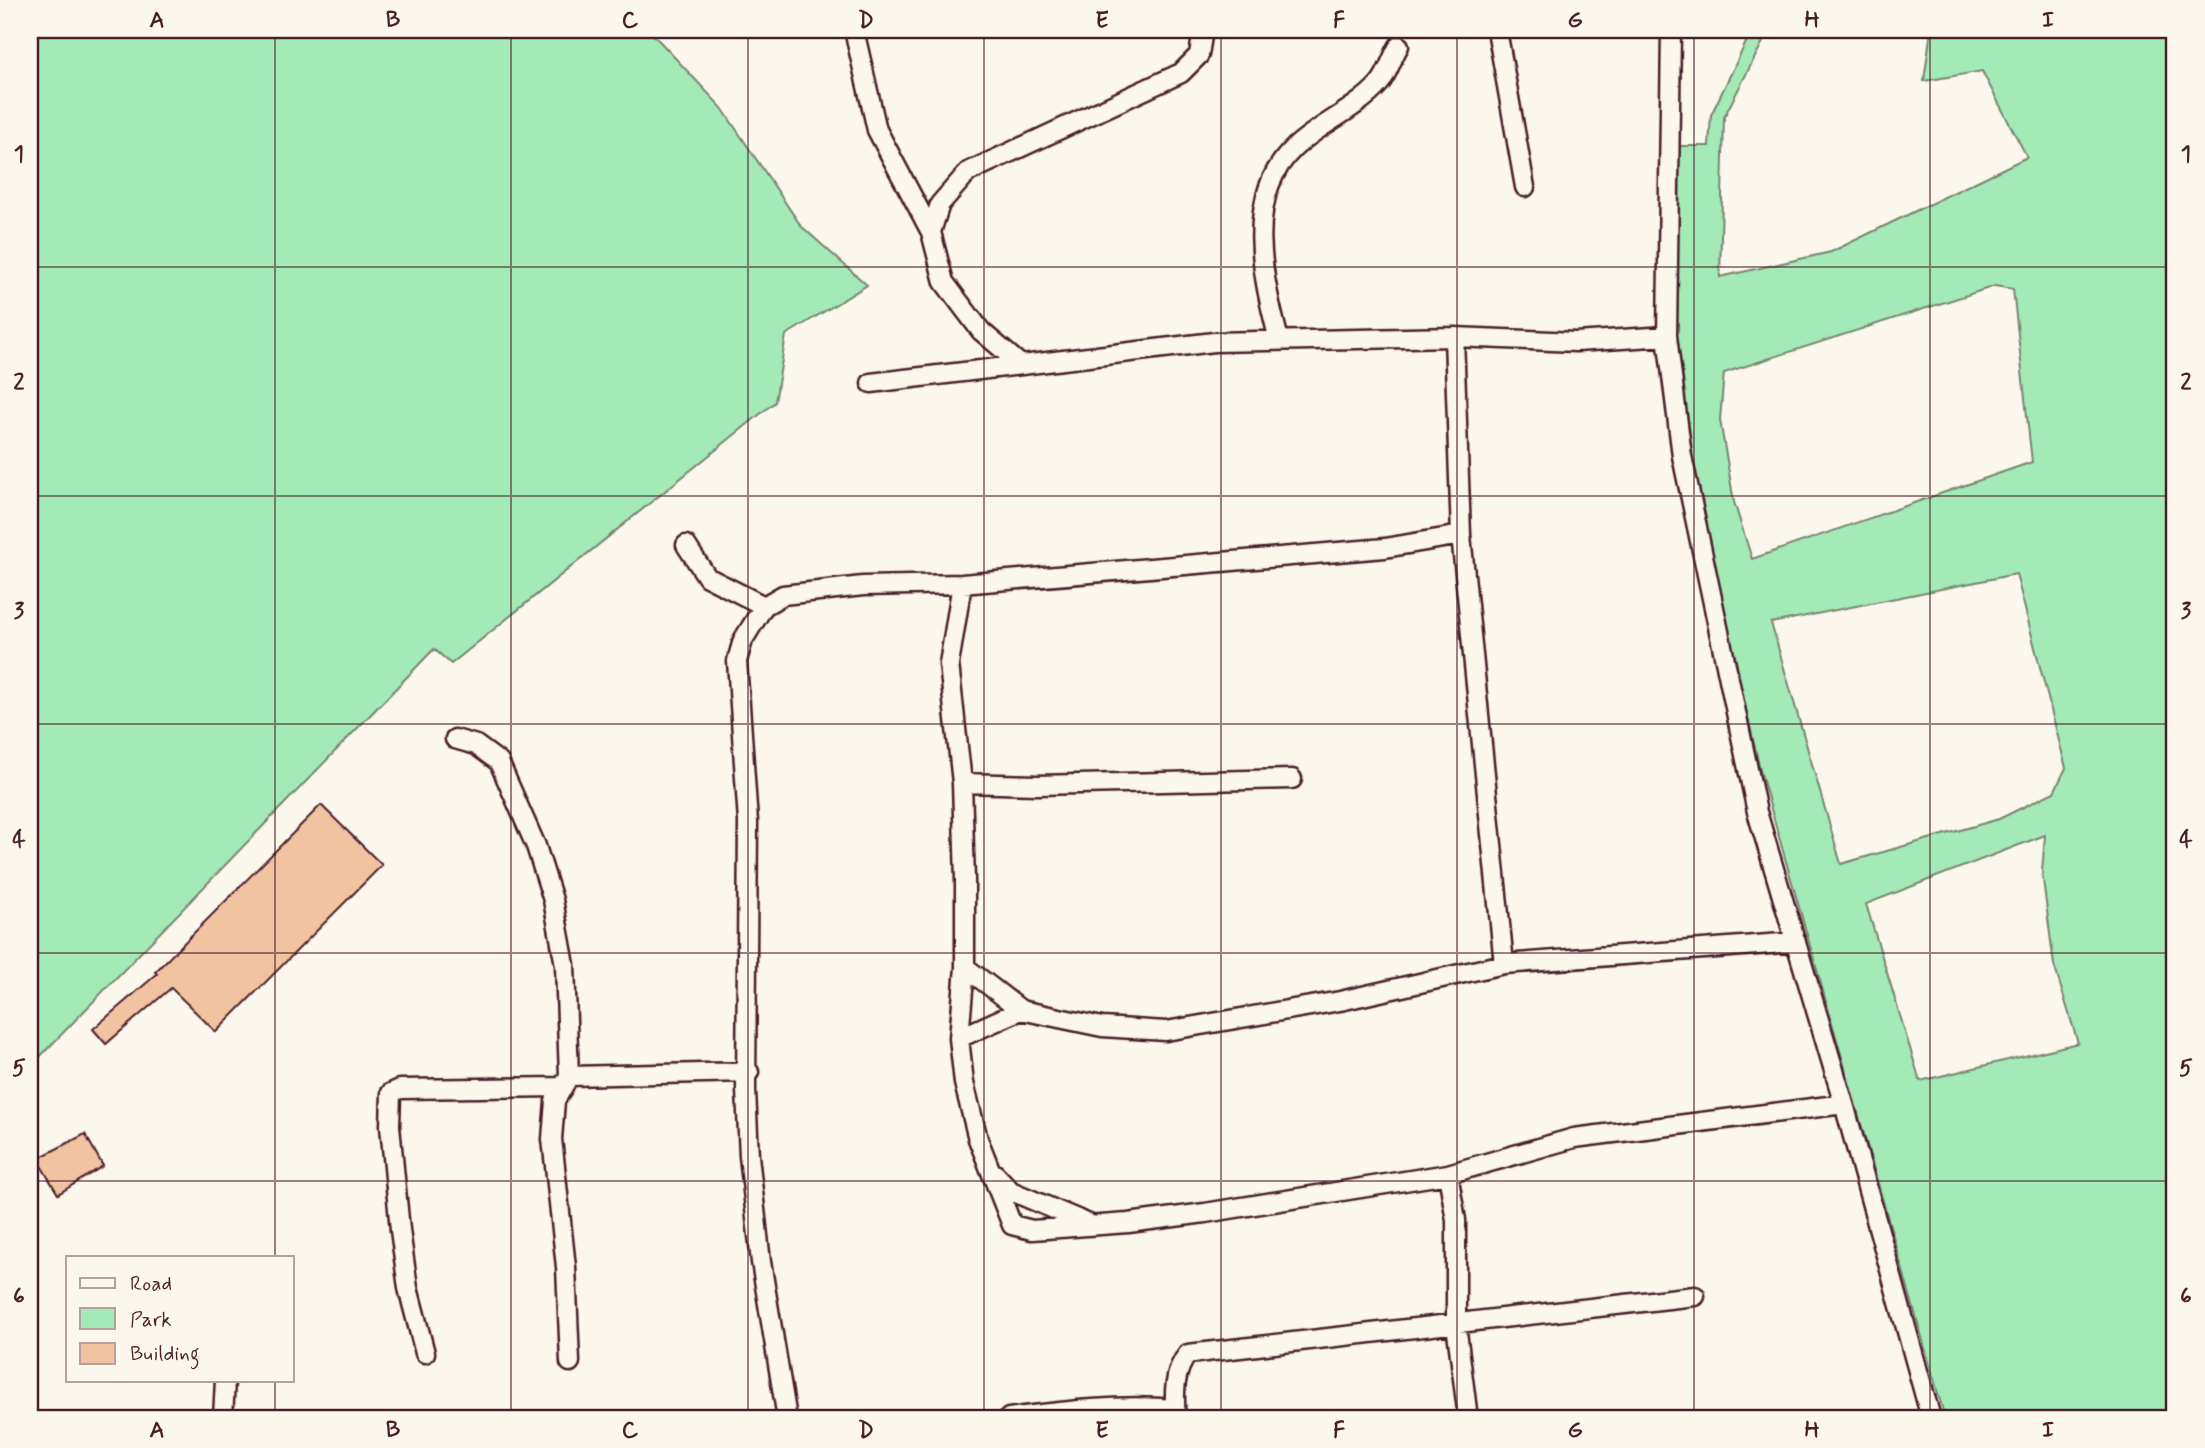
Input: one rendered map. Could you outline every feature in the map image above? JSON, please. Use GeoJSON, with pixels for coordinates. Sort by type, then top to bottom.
{"type":"FeatureCollection","features":[{"type":"Feature","properties":{"kind":"street"},"geometry":{"type":"LineString","coordinates":[[853,30],[877,130],[931,232],[944,282],[962,310],[1021,365]]}},
{"type":"Feature","properties":{"kind":"street"},"geometry":{"type":"LineString","coordinates":[[931,232],[940,204],[968,172],[1181,73],[1199,55],[1203,30]]}},
{"type":"Feature","properties":{"kind":"street"},"geometry":{"type":"LineString","coordinates":[[1497,30],[1525,187]]}},
{"type":"Feature","properties":{"kind":"street"},"geometry":{"type":"LineString","coordinates":[[1671,30],[1667,336],[1682,456],[1702,558],[1729,668],[1757,812],[1844,1104],[1931,1418]]}},
{"type":"Feature","properties":{"kind":"street"},"geometry":{"type":"LineString","coordinates":[[1279,340],[1265,276],[1264,198],[1269,178],[1293,148],[1380,84],[1399,46]]}},
{"type":"Feature","properties":{"kind":"street"},"geometry":{"type":"LineString","coordinates":[[871,383],[1214,342],[1454,337],[1576,342],[1667,336]]}},
{"type":"Feature","properties":{"kind":"street"},"geometry":{"type":"LineString","coordinates":[[1454,337],[1461,535],[1504,964]]}},
{"type":"Feature","properties":{"kind":"street"},"geometry":{"type":"LineString","coordinates":[[786,1418],[754,1208],[746,1090],[749,1072],[748,822],[737,661],[743,640],[764,606],[783,595],[863,586],[962,584],[1385,548],[1461,535]]}},
{"type":"Feature","properties":{"kind":"street"},"geometry":{"type":"LineString","coordinates":[[686,545],[707,577],[764,606]]}},
{"type":"Feature","properties":{"kind":"street"},"geometry":{"type":"LineString","coordinates":[[962,584],[949,664],[962,783],[965,967],[959,1038],[964,1083],[985,1163],[1012,1224],[1032,1230],[1205,1213],[1448,1174],[1574,1138],[1844,1104]]}},
{"type":"Feature","properties":{"kind":"street"},"geometry":{"type":"LineString","coordinates":[[455,739],[477,745],[499,762],[536,846],[553,900],[565,965],[565,1081],[555,1101],[552,1139],[566,1267],[570,1362]]}},
{"type":"Feature","properties":{"kind":"street"},"geometry":{"type":"LineString","coordinates":[[962,783],[1037,785],[1292,779]]}},
{"type":"Feature","properties":{"kind":"street"},"geometry":{"type":"LineString","coordinates":[[965,967],[1021,1010],[1102,1027],[1166,1031],[1340,1001],[1504,964],[1796,942]]}},
{"type":"Feature","properties":{"kind":"street"},"geometry":{"type":"LineString","coordinates":[[959,1038],[1021,1010]]}},
{"type":"Feature","properties":{"kind":"street"},"geometry":{"type":"LineString","coordinates":[[425,1353],[408,1288],[400,1230],[390,1126],[391,1093],[400,1089],[749,1072]]}},
{"type":"Feature","properties":{"kind":"street"},"geometry":{"type":"LineString","coordinates":[[985,1163],[1011,1191],[1091,1225]]}},
{"type":"Feature","properties":{"kind":"street"},"geometry":{"type":"LineString","coordinates":[[1448,1174],[1456,1220],[1456,1324],[1468,1418]]}},
{"type":"Feature","properties":{"kind":"street"},"geometry":{"type":"LineString","coordinates":[[1009,1418],[1063,1411],[1150,1407],[1175,1413],[1178,1371],[1188,1354],[1695,1296]]}},
{"type":"Feature","properties":{"kind":"street"},"geometry":{"type":"LineString","coordinates":[[223,1418],[225,1382]]}},
{"type":"Feature","properties":{"kind":"green space"},"geometry":{"type":"Polygon","coordinates":[[[30,30],[649,30],[722,108],[801,226],[867,285],[786,335],[775,402],[451,664],[434,649],[30,1067],[30,30]]]}},
{"type":"Feature","properties":{"kind":"green space"},"geometry":{"type":"Polygon","coordinates":[[[1752,30],[1769,30],[1724,117],[1720,277],[1831,252],[2027,157],[1982,71],[1924,81],[1931,30],[2175,30],[2175,1418],[2047,1418],[2041,1413],[1945,1418],[1761,774],[1694,486],[1676,336],[1679,146],[1709,146],[1711,115],[1752,30]],[[1995,286],[1724,373],[1720,420],[1734,502],[1752,559],[2032,462],[2013,289],[1995,286]],[[2016,574],[1771,623],[1841,864],[1999,819],[2054,792],[2066,768],[2016,574]],[[2045,835],[1866,904],[1920,1081],[2078,1043],[2054,965],[2042,872],[2045,835]]]}},
{"type":"Feature","properties":{"kind":"building"},"geometry":{"type":"Polygon","coordinates":[[[321,805],[382,865],[216,1032],[171,988],[106,1044],[93,1029],[157,974],[155,972],[321,805]]]}},
{"type":"Feature","properties":{"kind":"building"},"geometry":{"type":"Polygon","coordinates":[[[85,1134],[103,1166],[58,1194],[37,1159],[85,1134]]]}}]}
